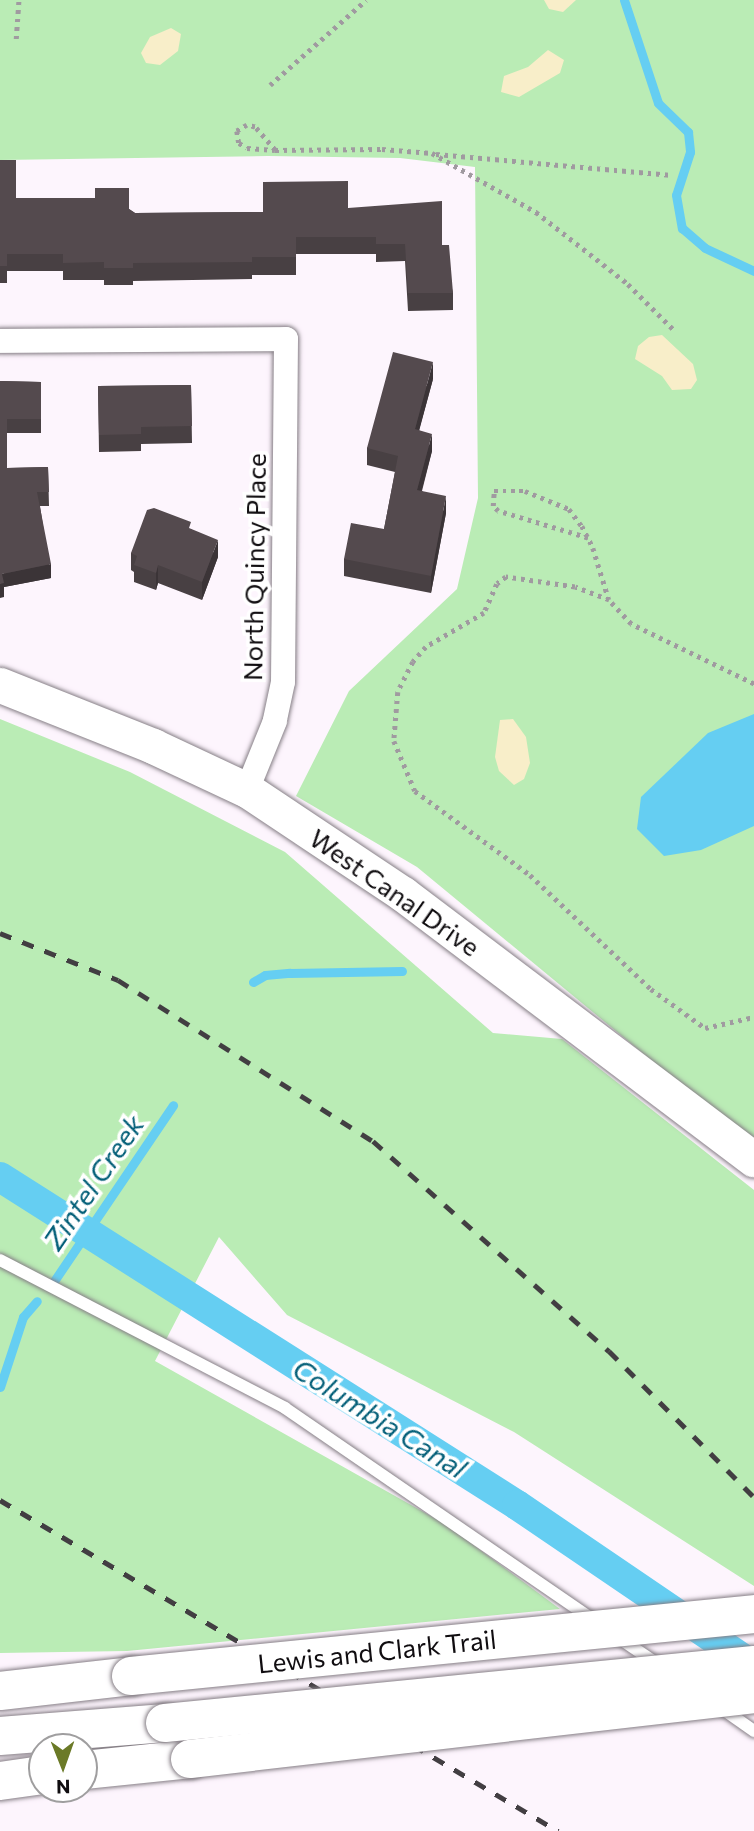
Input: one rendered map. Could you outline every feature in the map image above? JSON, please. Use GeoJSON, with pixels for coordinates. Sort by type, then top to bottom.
{"type":"FeatureCollection","features":[{"type":"Feature","properties":{"kind":"highway","name":"Lewis and Clark Trail"},"geometry":{"type":"LineString","coordinates":[[0,1690],[754,1614]]}},
{"type":"Feature","properties":{"kind":"highway","name":"Lewis and Clark Trail"},"geometry":{"type":"LineString","coordinates":[[0,1736],[165,1723],[754,1665]]}},
{"type":"Feature","properties":{"kind":"highway"},"geometry":{"type":"LineString","coordinates":[[0,1677],[131,1676]]}},
{"type":"Feature","properties":{"kind":"highway"},"geometry":{"type":"LineString","coordinates":[[98,1769],[754,1694]]}},
{"type":"Feature","properties":{"kind":"highway"},"geometry":{"type":"LineString","coordinates":[[0,1781],[28,1777]]}},
{"type":"Feature","properties":{"kind":"street","name":"North Quincy Place"},"geometry":{"type":"LineString","coordinates":[[0,341],[286,340],[283,682],[275,721],[247,790]]}},
{"type":"Feature","properties":{"kind":"street","name":"West Canal Drive"},"geometry":{"type":"LineString","coordinates":[[0,685],[153,746],[247,790],[403,894],[754,1159]]}},
{"type":"Feature","properties":{"kind":"lane"},"geometry":{"type":"LineString","coordinates":[[0,1260],[285,1408],[754,1731]]}},
{"type":"Feature","properties":{"kind":"path"},"geometry":{"type":"LineString","coordinates":[[16,39],[19,0]]}},
{"type":"Feature","properties":{"kind":"path"},"geometry":{"type":"LineString","coordinates":[[271,85],[366,0]]}},
{"type":"Feature","properties":{"kind":"path"},"geometry":{"type":"LineString","coordinates":[[275,150],[255,127],[247,125],[237,131],[239,143],[247,148],[275,150],[432,153],[672,175]]}},
{"type":"Feature","properties":{"kind":"path"},"geometry":{"type":"LineString","coordinates":[[432,153],[536,212],[628,284],[675,331]]}},
{"type":"Feature","properties":{"kind":"path"},"geometry":{"type":"LineString","coordinates":[[588,538],[498,511],[493,506],[494,491],[525,491],[548,497],[569,509],[588,538],[609,600],[631,624],[754,684]]}},
{"type":"Feature","properties":{"kind":"path"},"geometry":{"type":"LineString","coordinates":[[609,600],[565,585],[506,577],[497,584],[484,613],[426,647],[413,662],[398,692],[397,753],[415,791],[530,875],[650,989],[695,1023],[714,1028],[754,1017]]}},
{"type":"Feature","properties":{"kind":"green space"},"geometry":{"type":"Polygon","coordinates":[[[0,0],[754,0],[754,1145],[417,867],[296,796],[349,691],[457,589],[478,498],[475,167],[400,158],[268,156],[0,160],[0,0]]]}},
{"type":"Feature","properties":{"kind":"green space"},"geometry":{"type":"Polygon","coordinates":[[[0,719],[130,772],[285,852],[493,1033],[562,1039],[754,1190],[754,1586],[514,1432],[287,1315],[219,1237],[155,1361],[445,1524],[560,1609],[127,1651],[0,1653],[0,719]]]}},
{"type":"Feature","properties":{"kind":"sand"},"geometry":{"type":"Polygon","coordinates":[[[544,0],[576,0],[563,12],[549,9],[544,0]]]}},
{"type":"Feature","properties":{"kind":"sand"},"geometry":{"type":"Polygon","coordinates":[[[171,28],[181,34],[178,51],[160,65],[146,63],[141,53],[150,37],[171,28]]]}},
{"type":"Feature","properties":{"kind":"sand"},"geometry":{"type":"Polygon","coordinates":[[[548,50],[564,60],[560,73],[519,97],[501,92],[504,76],[528,67],[548,50]]]}},
{"type":"Feature","properties":{"kind":"sand"},"geometry":{"type":"Polygon","coordinates":[[[662,335],[693,364],[697,380],[691,389],[672,390],[662,376],[635,359],[638,346],[649,337],[662,335]]]}},
{"type":"Feature","properties":{"kind":"sand"},"geometry":{"type":"Polygon","coordinates":[[[513,719],[526,737],[530,763],[524,779],[514,785],[499,771],[495,757],[500,720],[513,719]]]}},
{"type":"Feature","properties":{"kind":"water"},"geometry":{"type":"Polygon","coordinates":[[[754,714],[754,826],[701,850],[664,856],[637,829],[641,797],[708,733],[754,714]]]}},
{"type":"Feature","properties":{"kind":"building"},"geometry":{"type":"Polygon","coordinates":[[[0,160],[16,160],[16,198],[95,198],[95,188],[129,188],[129,209],[135,213],[263,212],[263,182],[348,181],[348,208],[442,201],[442,245],[449,245],[453,293],[408,293],[405,244],[376,244],[376,237],[296,237],[296,257],[252,257],[252,262],[133,263],[133,268],[104,268],[104,262],[63,263],[63,254],[7,254],[7,266],[0,266],[0,160]]]}},
{"type":"Feature","properties":{"kind":"building"},"geometry":{"type":"Polygon","coordinates":[[[393,352],[433,362],[415,429],[432,434],[417,490],[446,496],[431,576],[344,559],[351,523],[384,529],[398,456],[367,448],[393,352]]]}},
{"type":"Feature","properties":{"kind":"building"},"geometry":{"type":"Polygon","coordinates":[[[0,381],[41,382],[41,419],[7,419],[7,468],[48,467],[49,492],[37,492],[51,564],[2,574],[4,583],[0,584],[0,381]]]}},
{"type":"Feature","properties":{"kind":"building"},"geometry":{"type":"Polygon","coordinates":[[[191,385],[192,426],[141,427],[141,434],[99,435],[98,386],[191,385]]]}},
{"type":"Feature","properties":{"kind":"building"},"geometry":{"type":"Polygon","coordinates":[[[154,508],[191,522],[189,528],[218,540],[202,582],[158,565],[156,573],[134,565],[137,556],[131,553],[147,510],[154,508]]]}},
{"type":"Feature","properties":{"kind":"waterway","name":"Zintel Creek"},"geometry":{"type":"LineString","coordinates":[[624,0],[658,103],[688,132],[690,152],[676,195],[682,228],[705,248],[754,271]]}},
{"type":"Feature","properties":{"kind":"waterway","name":"Zintel Creek"},"geometry":{"type":"LineString","coordinates":[[253,982],[265,975],[290,973],[402,971]]}},
{"type":"Feature","properties":{"kind":"waterway","name":"Zintel Creek"},"geometry":{"type":"LineString","coordinates":[[52,1284],[173,1105]]}},
{"type":"Feature","properties":{"kind":"waterway","name":"Columbia Canal"},"geometry":{"type":"LineString","coordinates":[[0,1177],[517,1505],[754,1666]]}},
{"type":"Feature","properties":{"kind":"waterway","name":"Zintel Creek"},"geometry":{"type":"LineString","coordinates":[[0,1387],[23,1317],[37,1301]]}},
{"type":"Feature","properties":{"kind":"railway"},"geometry":{"type":"LineString","coordinates":[[0,933],[118,980],[373,1141],[609,1351],[754,1497]]}},
{"type":"Feature","properties":{"kind":"railway"},"geometry":{"type":"LineString","coordinates":[[0,1500],[558,1831]]}}]}
